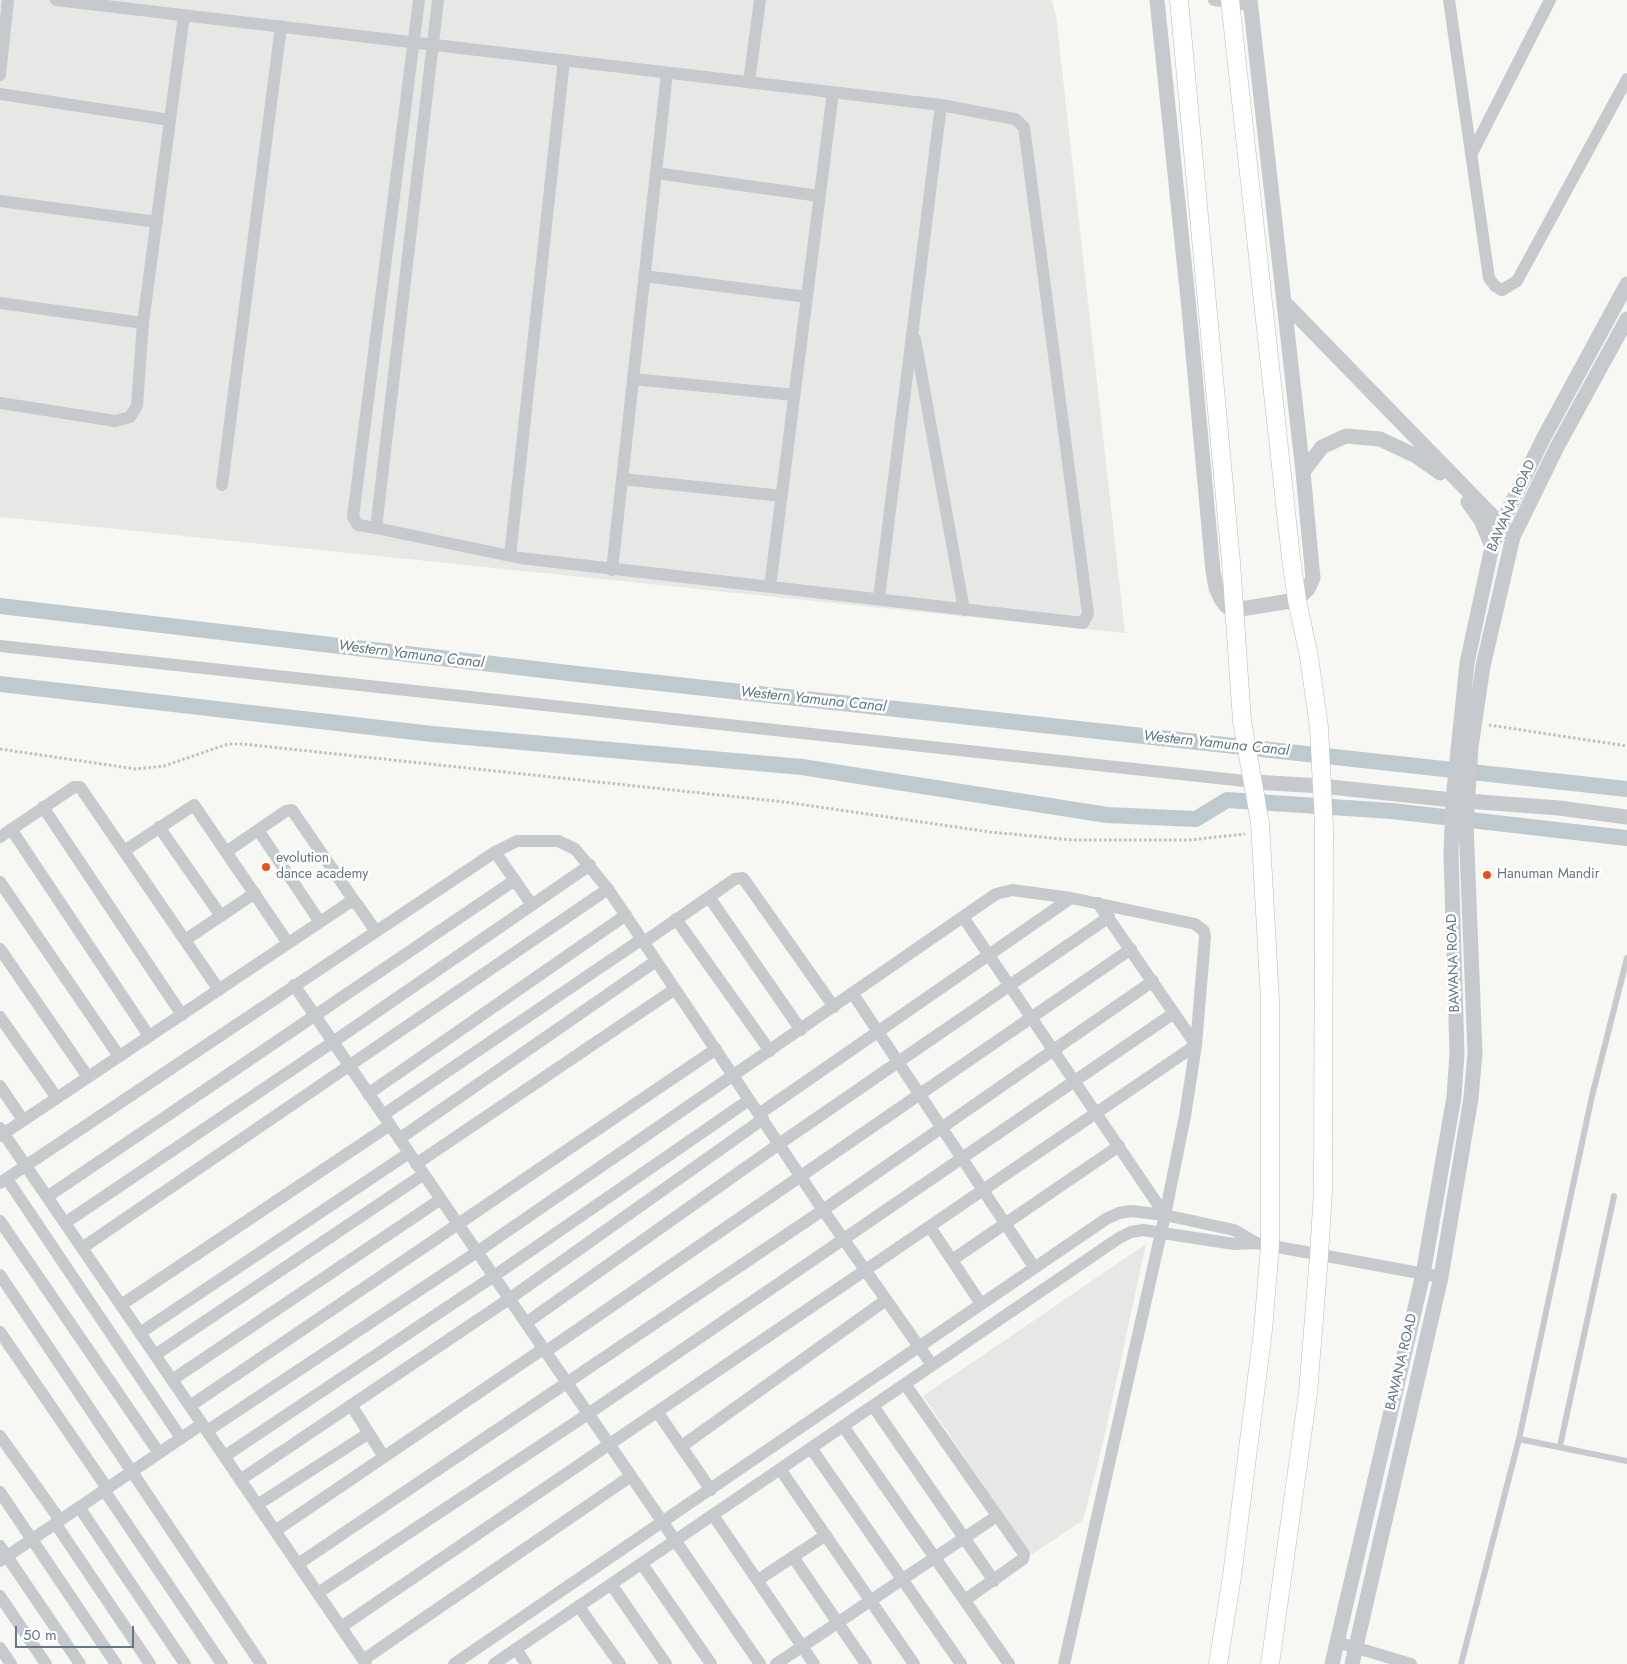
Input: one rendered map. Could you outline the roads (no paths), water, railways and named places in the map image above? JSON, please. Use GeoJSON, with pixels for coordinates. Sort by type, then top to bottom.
{"type":"FeatureCollection","features":[{"type":"Feature","properties":{"kind":"main road"},"geometry":{"type":"LineString","coordinates":[[1179,0],[1204,254],[1242,721],[1260,827],[1270,1000],[1263,1245],[1263,1330],[1232,1576],[1218,1664]]}},
{"type":"Feature","properties":{"kind":"main road"},"geometry":{"type":"LineString","coordinates":[[1225,1],[1297,600],[1309,657],[1319,727],[1324,828],[1323,1171],[1319,1256],[1308,1394],[1270,1664]]}},
{"type":"Feature","properties":{"kind":"street"},"geometry":{"type":"LineString","coordinates":[[0,75],[8,0]]}},
{"type":"Feature","properties":{"kind":"street"},"geometry":{"type":"LineString","coordinates":[[56,0],[100,3],[184,15],[281,26],[414,42],[433,44],[941,105],[1015,119],[1024,127],[1027,135],[1088,614],[1083,623],[1076,624],[879,598],[612,570],[510,556],[358,525],[353,517],[414,42],[419,0]]}},
{"type":"Feature","properties":{"kind":"street"},"geometry":{"type":"LineString","coordinates":[[376,528],[438,0]]}},
{"type":"Feature","properties":{"kind":"street"},"geometry":{"type":"LineString","coordinates":[[749,82],[760,0]]}},
{"type":"Feature","properties":{"kind":"street"},"geometry":{"type":"LineString","coordinates":[[1157,0],[1190,308],[1213,571],[1216,588],[1221,599],[1226,606],[1234,610],[1297,600],[1308,589],[1313,578],[1251,2],[1225,1]]}},
{"type":"Feature","properties":{"kind":"street"},"geometry":{"type":"LineString","coordinates":[[1449,0],[1489,278],[1495,286],[1502,290],[1517,281],[1627,79]]}},
{"type":"Feature","properties":{"kind":"street"},"geometry":{"type":"LineString","coordinates":[[1471,155],[1550,0]]}},
{"type":"Feature","properties":{"kind":"street"},"geometry":{"type":"LineString","coordinates":[[0,403],[115,421],[130,417],[137,406],[144,323],[184,15]]}},
{"type":"Feature","properties":{"kind":"street"},"geometry":{"type":"LineString","coordinates":[[222,485],[281,26]]}},
{"type":"Feature","properties":{"kind":"street"},"geometry":{"type":"LineString","coordinates":[[510,556],[564,60]]}},
{"type":"Feature","properties":{"kind":"street"},"geometry":{"type":"LineString","coordinates":[[612,570],[667,72]]}},
{"type":"Feature","properties":{"kind":"street"},"geometry":{"type":"LineString","coordinates":[[770,587],[833,92]]}},
{"type":"Feature","properties":{"kind":"street"},"geometry":{"type":"LineString","coordinates":[[0,94],[170,120]]}},
{"type":"Feature","properties":{"kind":"street"},"geometry":{"type":"LineString","coordinates":[[879,598],[941,105]]}},
{"type":"Feature","properties":{"kind":"street"},"geometry":{"type":"LineString","coordinates":[[656,173],[820,196]]}},
{"type":"Feature","properties":{"kind":"street"},"geometry":{"type":"LineString","coordinates":[[0,201],[157,222]]}},
{"type":"Feature","properties":{"kind":"street"},"geometry":{"type":"LineString","coordinates":[[644,276],[807,297]]}},
{"type":"Feature","properties":{"kind":"street","name":"BAWANA ROAD"},"geometry":{"type":"LineString","coordinates":[[1332,1664],[1423,1274],[1456,1074],[1451,904],[1465,747],[1466,663],[1492,546],[1542,439],[1627,284]]}},
{"type":"Feature","properties":{"kind":"street"},"geometry":{"type":"LineString","coordinates":[[1284,302],[1513,537]]}},
{"type":"Feature","properties":{"kind":"street"},"geometry":{"type":"LineString","coordinates":[[0,303],[144,323]]}},
{"type":"Feature","properties":{"kind":"street","name":"BAWANA ROAD"},"geometry":{"type":"LineString","coordinates":[[1465,747],[1474,723],[1483,666],[1513,537],[1557,447],[1627,319]]}},
{"type":"Feature","properties":{"kind":"street"},"geometry":{"type":"LineString","coordinates":[[913,327],[964,610]]}},
{"type":"Feature","properties":{"kind":"street"},"geometry":{"type":"LineString","coordinates":[[633,379],[794,395]]}},
{"type":"Feature","properties":{"kind":"street"},"geometry":{"type":"LineString","coordinates":[[1303,472],[1322,446],[1346,436],[1380,439],[1416,456],[1453,485],[1481,520],[1492,546]]}},
{"type":"Feature","properties":{"kind":"street"},"geometry":{"type":"LineString","coordinates":[[622,479],[782,496]]}},
{"type":"Feature","properties":{"kind":"street"},"geometry":{"type":"LineString","coordinates":[[0,646],[1254,783],[1460,798],[1627,817]]}},
{"type":"Feature","properties":{"kind":"street"},"geometry":{"type":"LineString","coordinates":[[0,837],[74,787],[80,786],[219,990]]}},
{"type":"Feature","properties":{"kind":"street","name":"BAWANA ROAD"},"geometry":{"type":"LineString","coordinates":[[1352,1664],[1441,1277],[1474,1074],[1467,855],[1460,798]]}},
{"type":"Feature","properties":{"kind":"street"},"geometry":{"type":"LineString","coordinates":[[124,851],[194,806],[288,943]]}},
{"type":"Feature","properties":{"kind":"street"},"geometry":{"type":"LineString","coordinates":[[43,807],[182,1015]]}},
{"type":"Feature","properties":{"kind":"street"},"geometry":{"type":"LineString","coordinates":[[226,852],[286,811],[295,812],[375,930]]}},
{"type":"Feature","properties":{"kind":"street"},"geometry":{"type":"LineString","coordinates":[[159,827],[221,916]]}},
{"type":"Feature","properties":{"kind":"street"},"geometry":{"type":"LineString","coordinates":[[11,829],[149,1036]]}},
{"type":"Feature","properties":{"kind":"street"},"geometry":{"type":"LineString","coordinates":[[258,830],[320,922]]}},
{"type":"Feature","properties":{"kind":"street"},"geometry":{"type":"LineString","coordinates":[[181,1438],[3,1181],[375,930],[495,852],[517,840],[558,841],[575,849],[590,865],[643,940],[824,1210],[932,1365]]}},
{"type":"Feature","properties":{"kind":"street"},"geometry":{"type":"LineString","coordinates":[[495,852],[532,905]]}},
{"type":"Feature","properties":{"kind":"street"},"geometry":{"type":"LineString","coordinates":[[65,1223],[590,865]]}},
{"type":"Feature","properties":{"kind":"street"},"geometry":{"type":"LineString","coordinates":[[121,1305],[643,940],[734,879],[743,878],[746,881],[834,1007]]}},
{"type":"Feature","properties":{"kind":"street"},"geometry":{"type":"LineString","coordinates":[[47,1197],[314,1014],[515,880]]}},
{"type":"Feature","properties":{"kind":"street"},"geometry":{"type":"LineString","coordinates":[[0,882],[119,1056]]}},
{"type":"Feature","properties":{"kind":"street"},"geometry":{"type":"LineString","coordinates":[[82,1248],[608,889]]}},
{"type":"Feature","properties":{"kind":"street"},"geometry":{"type":"LineString","coordinates":[[80,1664],[2,1554],[58,1522],[181,1438],[204,1427],[477,1252],[1004,890],[1071,898],[1195,924],[1204,931],[1205,937],[1196,1045],[1162,1232],[1064,1664]]}},
{"type":"Feature","properties":{"kind":"street"},"geometry":{"type":"LineString","coordinates":[[185,940],[254,894]]}},
{"type":"Feature","properties":{"kind":"street"},"geometry":{"type":"LineString","coordinates":[[709,896],[801,1030]]}},
{"type":"Feature","properties":{"kind":"street"},"geometry":{"type":"LineString","coordinates":[[240,1480],[509,1299],[878,1031],[1071,898]]}},
{"type":"Feature","properties":{"kind":"street"},"geometry":{"type":"LineString","coordinates":[[355,902],[350,902],[24,1120],[1,1132],[365,1662],[631,1476]]}},
{"type":"Feature","properties":{"kind":"street"},"geometry":{"type":"LineString","coordinates":[[1098,903],[1196,1045]]}},
{"type":"Feature","properties":{"kind":"street"},"geometry":{"type":"LineString","coordinates":[[368,1094],[626,915]]}},
{"type":"Feature","properties":{"kind":"street"},"geometry":{"type":"LineString","coordinates":[[964,917],[1165,1215]]}},
{"type":"Feature","properties":{"kind":"street"},"geometry":{"type":"LineString","coordinates":[[526,1323],[779,1144],[1109,918]]}},
{"type":"Feature","properties":{"kind":"street"},"geometry":{"type":"LineString","coordinates":[[676,919],[770,1052]]}},
{"type":"Feature","properties":{"kind":"street"},"geometry":{"type":"LineString","coordinates":[[0,949],[88,1077]]}},
{"type":"Feature","properties":{"kind":"street"},"geometry":{"type":"LineString","coordinates":[[275,1531],[801,1176],[1131,949]]}},
{"type":"Feature","properties":{"kind":"street"},"geometry":{"type":"LineString","coordinates":[[399,1138],[656,961]]}},
{"type":"Feature","properties":{"kind":"street"},"geometry":{"type":"LineString","coordinates":[[298,1564],[824,1210],[1153,981]]}},
{"type":"Feature","properties":{"kind":"street"},"geometry":{"type":"LineString","coordinates":[[294,985],[760,1664]]}},
{"type":"Feature","properties":{"kind":"street"},"geometry":{"type":"LineString","coordinates":[[155,1355],[416,1164],[675,989]]}},
{"type":"Feature","properties":{"kind":"street"},"geometry":{"type":"LineString","coordinates":[[853,994],[1034,1266]]}},
{"type":"Feature","properties":{"kind":"street"},"geometry":{"type":"LineString","coordinates":[[318,1593],[588,1414],[1174,1013]]}},
{"type":"Feature","properties":{"kind":"street"},"geometry":{"type":"LineString","coordinates":[[0,1017],[56,1098]]}},
{"type":"Feature","properties":{"kind":"street"},"geometry":{"type":"LineString","coordinates":[[341,1627],[610,1446],[1196,1045]]}},
{"type":"Feature","properties":{"kind":"street"},"geometry":{"type":"LineString","coordinates":[[190,1406],[716,1049]]}},
{"type":"Feature","properties":{"kind":"street"},"geometry":{"type":"LineString","coordinates":[[0,1086],[24,1120]]}},
{"type":"Feature","properties":{"kind":"street"},"geometry":{"type":"LineString","coordinates":[[224,1456],[494,1276],[750,1100]]}},
{"type":"Feature","properties":{"kind":"street"},"geometry":{"type":"LineString","coordinates":[[952,1260],[1119,1146]]}},
{"type":"Feature","properties":{"kind":"street"},"geometry":{"type":"LineString","coordinates":[[140,1333],[416,1164]]}},
{"type":"Feature","properties":{"kind":"street"},"geometry":{"type":"LineString","coordinates":[[172,1380],[440,1199]]}},
{"type":"Feature","properties":{"kind":"street"},"geometry":{"type":"LineString","coordinates":[[454,1664],[711,1490],[1034,1266],[1119,1212],[1131,1211],[1165,1215],[1234,1230],[1263,1245]]}},
{"type":"Feature","properties":{"kind":"street"},"geometry":{"type":"LineString","coordinates":[[0,1221],[159,1453]]}},
{"type":"Feature","properties":{"kind":"street"},"geometry":{"type":"LineString","coordinates":[[930,1226],[981,1304]]}},
{"type":"Feature","properties":{"kind":"street"},"geometry":{"type":"LineString","coordinates":[[494,1664],[1119,1238],[1143,1230],[1162,1232],[1234,1244],[1263,1245],[1441,1277]]}},
{"type":"Feature","properties":{"kind":"street"},"geometry":{"type":"LineString","coordinates":[[0,1276],[133,1471],[261,1664]]}},
{"type":"Feature","properties":{"kind":"street"},"geometry":{"type":"LineString","coordinates":[[682,1446],[886,1300]]}},
{"type":"Feature","properties":{"kind":"street"},"geometry":{"type":"LineString","coordinates":[[0,1332],[222,1664]]}},
{"type":"Feature","properties":{"kind":"street"},"geometry":{"type":"LineString","coordinates":[[905,1384],[1025,1556],[964,1600]]}},
{"type":"Feature","properties":{"kind":"street"},"geometry":{"type":"LineString","coordinates":[[351,1405],[384,1457]]}},
{"type":"Feature","properties":{"kind":"street"},"geometry":{"type":"LineString","coordinates":[[873,1406],[994,1580]]}},
{"type":"Feature","properties":{"kind":"street"},"geometry":{"type":"LineString","coordinates":[[658,1412],[711,1490]]}},
{"type":"Feature","properties":{"kind":"street"},"geometry":{"type":"LineString","coordinates":[[843,1426],[1009,1664]]}},
{"type":"Feature","properties":{"kind":"street"},"geometry":{"type":"LineString","coordinates":[[258,1505],[369,1433]]}},
{"type":"Feature","properties":{"kind":"street"},"geometry":{"type":"LineString","coordinates":[[0,1436],[150,1664]]}},
{"type":"Feature","properties":{"kind":"street"},"geometry":{"type":"LineString","coordinates":[[811,1448],[961,1664]]}},
{"type":"Feature","properties":{"kind":"street"},"geometry":{"type":"LineString","coordinates":[[780,1469],[914,1664]]}},
{"type":"Feature","properties":{"kind":"street"},"geometry":{"type":"LineString","coordinates":[[0,1492],[116,1664]]}},
{"type":"Feature","properties":{"kind":"street"},"geometry":{"type":"LineString","coordinates":[[78,1507],[185,1664]]}},
{"type":"Feature","properties":{"kind":"street"},"geometry":{"type":"LineString","coordinates":[[713,1515],[814,1664]]}},
{"type":"Feature","properties":{"kind":"street"},"geometry":{"type":"LineString","coordinates":[[776,1664],[998,1516]]}},
{"type":"Feature","properties":{"kind":"street"},"geometry":{"type":"LineString","coordinates":[[758,1580],[826,1535]]}},
{"type":"Feature","properties":{"kind":"street"},"geometry":{"type":"LineString","coordinates":[[793,1557],[866,1664]]}},
{"type":"Feature","properties":{"kind":"street"},"geometry":{"type":"LineString","coordinates":[[642,1564],[711,1664]]}},
{"type":"Feature","properties":{"kind":"street"},"geometry":{"type":"LineString","coordinates":[[611,1584],[666,1664]]}},
{"type":"Feature","properties":{"kind":"street"},"geometry":{"type":"LineString","coordinates":[[0,1596],[46,1664]]}},
{"type":"Feature","properties":{"kind":"street"},"geometry":{"type":"LineString","coordinates":[[579,1607],[620,1664]]}},
{"type":"Feature","properties":{"kind":"street"},"geometry":{"type":"LineString","coordinates":[[1337,1642],[1411,1664]]}},
{"type":"Feature","properties":{"kind":"street"},"geometry":{"type":"LineString","coordinates":[[0,1648],[11,1664]]}},
{"type":"Feature","properties":{"kind":"street"},"geometry":{"type":"LineString","coordinates":[[516,1650],[526,1664]]}},
{"type":"Feature","properties":{"kind":"lane"},"geometry":{"type":"LineString","coordinates":[[1461,1664],[1519,1439],[1592,1096],[1627,958]]}},
{"type":"Feature","properties":{"kind":"lane"},"geometry":{"type":"LineString","coordinates":[[1560,1446],[1614,1196]]}},
{"type":"Feature","properties":{"kind":"lane"},"geometry":{"type":"LineString","coordinates":[[1519,1439],[1627,1461]]}},
{"type":"Feature","properties":{"kind":"waterway","name":"Western Yamuna Canal"},"geometry":{"type":"LineString","coordinates":[[0,606],[577,674],[1627,789]]}},
{"type":"Feature","properties":{"kind":"waterway"},"geometry":{"type":"LineString","coordinates":[[0,684],[432,734],[802,767],[1107,815],[1196,819],[1227,800],[1392,811],[1627,838]]}},
{"type":"Feature","properties":{"kind":"place","name":"evolution dance academy"},"geometry":{"type":"Point","coordinates":[266,867]}},
{"type":"Feature","properties":{"kind":"place","name":"Hanuman Mandir"},"geometry":{"type":"Point","coordinates":[1487,875]}}]}
